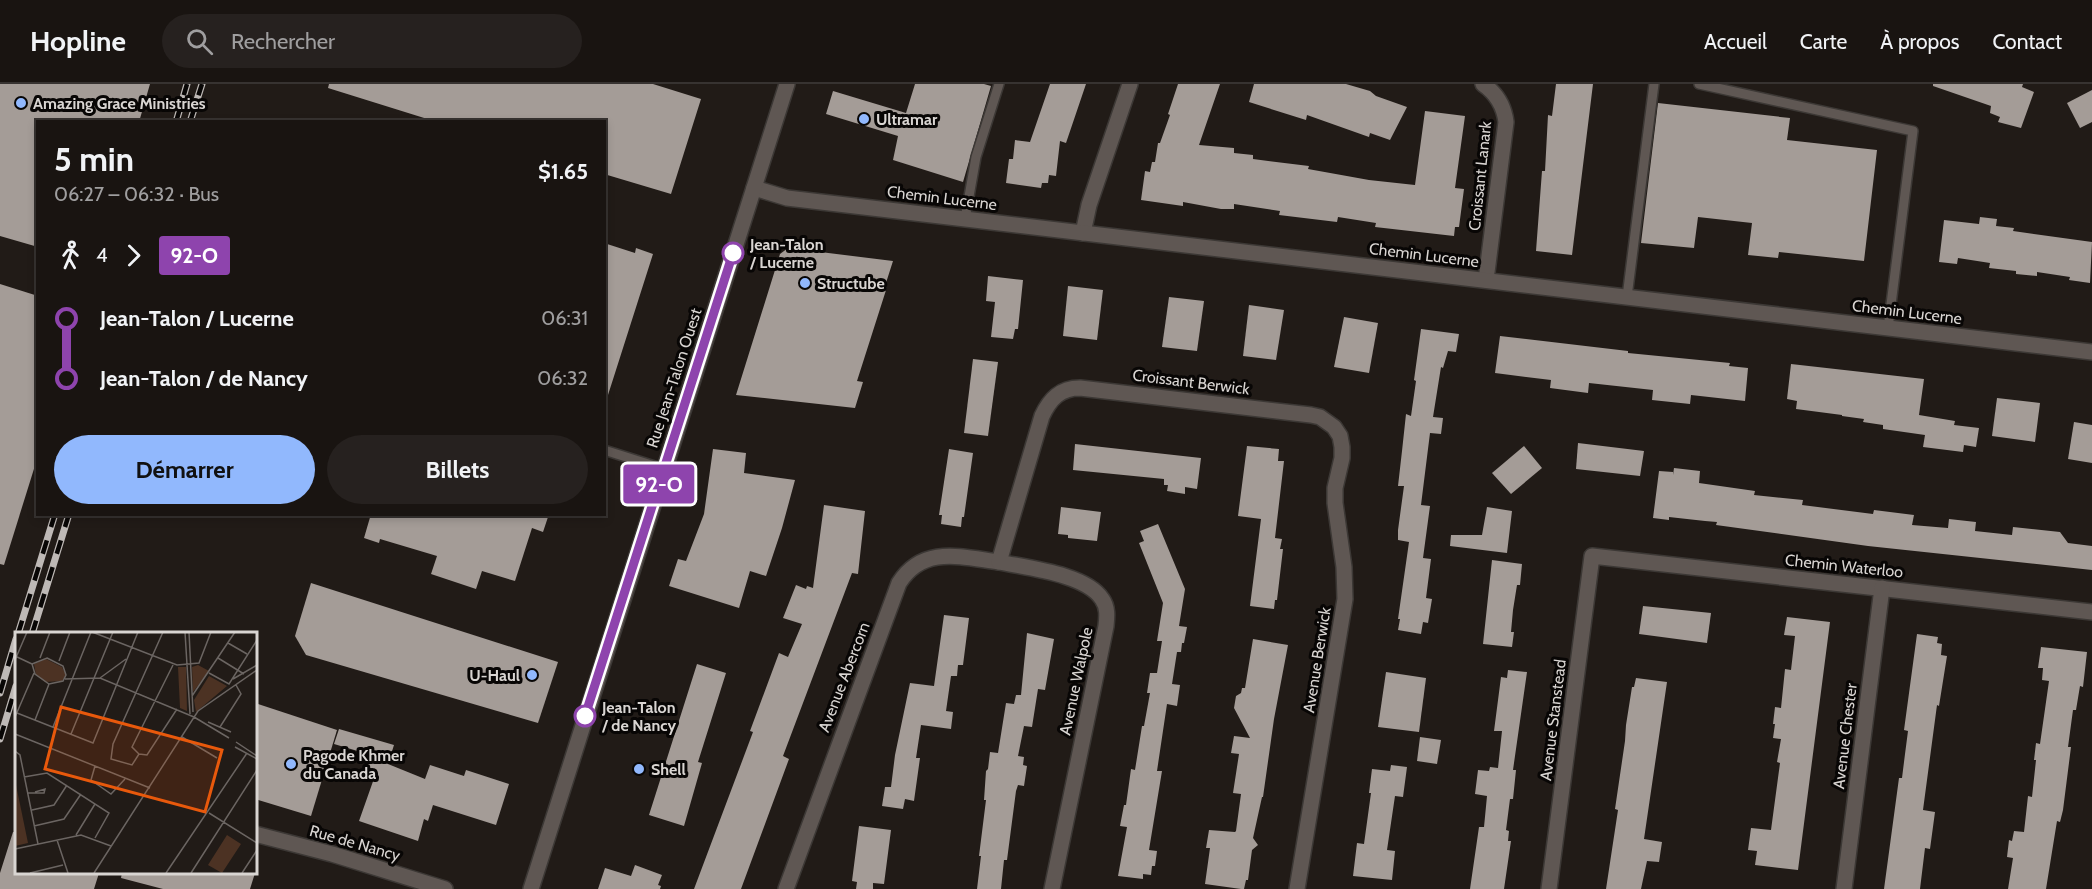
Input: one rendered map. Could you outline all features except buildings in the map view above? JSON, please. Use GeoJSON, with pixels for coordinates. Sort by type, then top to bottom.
{"type":"FeatureCollection","features":[{"type":"Feature","properties":{"kind":"street","name":"Rue Jean-Talon Ouest"},"geometry":{"type":"LineString","coordinates":[[531,889],[787,84]]}},
{"type":"Feature","properties":{"kind":"street"},"geometry":{"type":"LineString","coordinates":[[1083,233],[1089,205],[1130,84]]}},
{"type":"Feature","properties":{"kind":"street","name":"Croissant Lanark"},"geometry":{"type":"LineString","coordinates":[[1483,84],[1497,98],[1506,122],[1486,280]]}},
{"type":"Feature","properties":{"kind":"street","name":"Chemin Lucerne"},"geometry":{"type":"LineString","coordinates":[[754,188],[787,198],[2092,352]]}},
{"type":"Feature","properties":{"kind":"street","name":"Croissant Berwick"},"geometry":{"type":"LineString","coordinates":[[999,562],[1042,416],[1048,403],[1062,391],[1071,388],[1095,388],[1311,415],[1328,422],[1340,436]]}},
{"type":"Feature","properties":{"kind":"street","name":"Avenue Berwick"},"geometry":{"type":"LineString","coordinates":[[1297,889],[1345,599],[1344,567],[1335,503],[1335,488],[1342,458],[1340,436]]}},
{"type":"Feature","properties":{"kind":"street","name":"Chemin Waterloo"},"geometry":{"type":"LineString","coordinates":[[1592,556],[2092,612]]}},
{"type":"Feature","properties":{"kind":"street","name":"Avenue Stanstead"},"geometry":{"type":"LineString","coordinates":[[1549,889],[1592,556]]}},
{"type":"Feature","properties":{"kind":"street","name":"Avenue Abercorn"},"geometry":{"type":"LineString","coordinates":[[786,889],[899,583],[912,566],[922,560],[947,557],[999,562]]}},
{"type":"Feature","properties":{"kind":"street","name":"Avenue Walpole"},"geometry":{"type":"LineString","coordinates":[[999,562],[1052,573],[1081,582],[1095,590],[1104,600],[1107,612],[1104,637],[1052,889]]}},
{"type":"Feature","properties":{"kind":"street","name":"Avenue Chester"},"geometry":{"type":"LineString","coordinates":[[1844,889],[1882,588]]}},
{"type":"Feature","properties":{"kind":"street","name":"Rue de Nancy"},"geometry":{"type":"LineString","coordinates":[[256,834],[332,854],[445,889]]}},
{"type":"Feature","properties":{"kind":"lane"},"geometry":{"type":"LineString","coordinates":[[964,219],[976,157],[999,84]]}},
{"type":"Feature","properties":{"kind":"lane"},"geometry":{"type":"LineString","coordinates":[[1627,297],[1654,84]]}},
{"type":"Feature","properties":{"kind":"lane"},"geometry":{"type":"LineString","coordinates":[[1699,84],[1913,130],[1888,328]]}},
{"type":"Feature","properties":{"kind":"lane"},"geometry":{"type":"LineString","coordinates":[[606,451],[664,469]]}},
{"type":"Feature","properties":{"kind":"railway"},"geometry":{"type":"LineString","coordinates":[[177,120],[187,84]]}},
{"type":"Feature","properties":{"kind":"railway"},"geometry":{"type":"LineString","coordinates":[[191,120],[202,84]]}},
{"type":"Feature","properties":{"kind":"railway"},"geometry":{"type":"LineString","coordinates":[[19,632],[54,516]]}},
{"type":"Feature","properties":{"kind":"railway"},"geometry":{"type":"LineString","coordinates":[[33,632],[68,516]]}},
{"type":"Feature","properties":{"kind":"railway"},"geometry":{"type":"LineString","coordinates":[[0,693],[15,642]]}},
{"type":"Feature","properties":{"kind":"railway"},"geometry":{"type":"LineString","coordinates":[[0,739],[15,689]]}},
{"type":"Feature","properties":{"kind":"bus line","name":"92-O"},"geometry":{"type":"LineString","coordinates":[[585,716],[733,253]]}},
{"type":"Feature","properties":{"kind":"place","name":"Amazing Grace Ministries"},"geometry":{"type":"Point","coordinates":[21,103]}},
{"type":"Feature","properties":{"kind":"place","name":"Ultramar"},"geometry":{"type":"Point","coordinates":[864,119]}},
{"type":"Feature","properties":{"kind":"place","name":"Jean-Talon / Lucerne"},"geometry":{"type":"Point","coordinates":[733,253]}},
{"type":"Feature","properties":{"kind":"place","name":"Structube"},"geometry":{"type":"Point","coordinates":[805,283]}},
{"type":"Feature","properties":{"kind":"place","name":"U-Haul"},"geometry":{"type":"Point","coordinates":[532,675]}},
{"type":"Feature","properties":{"kind":"place","name":"Jean-Talon / de Nancy"},"geometry":{"type":"Point","coordinates":[585,716]}},
{"type":"Feature","properties":{"kind":"place","name":"Pagode Khmer du Canada"},"geometry":{"type":"Point","coordinates":[291,764]}},
{"type":"Feature","properties":{"kind":"place","name":"Shell"},"geometry":{"type":"Point","coordinates":[639,769]}}]}
